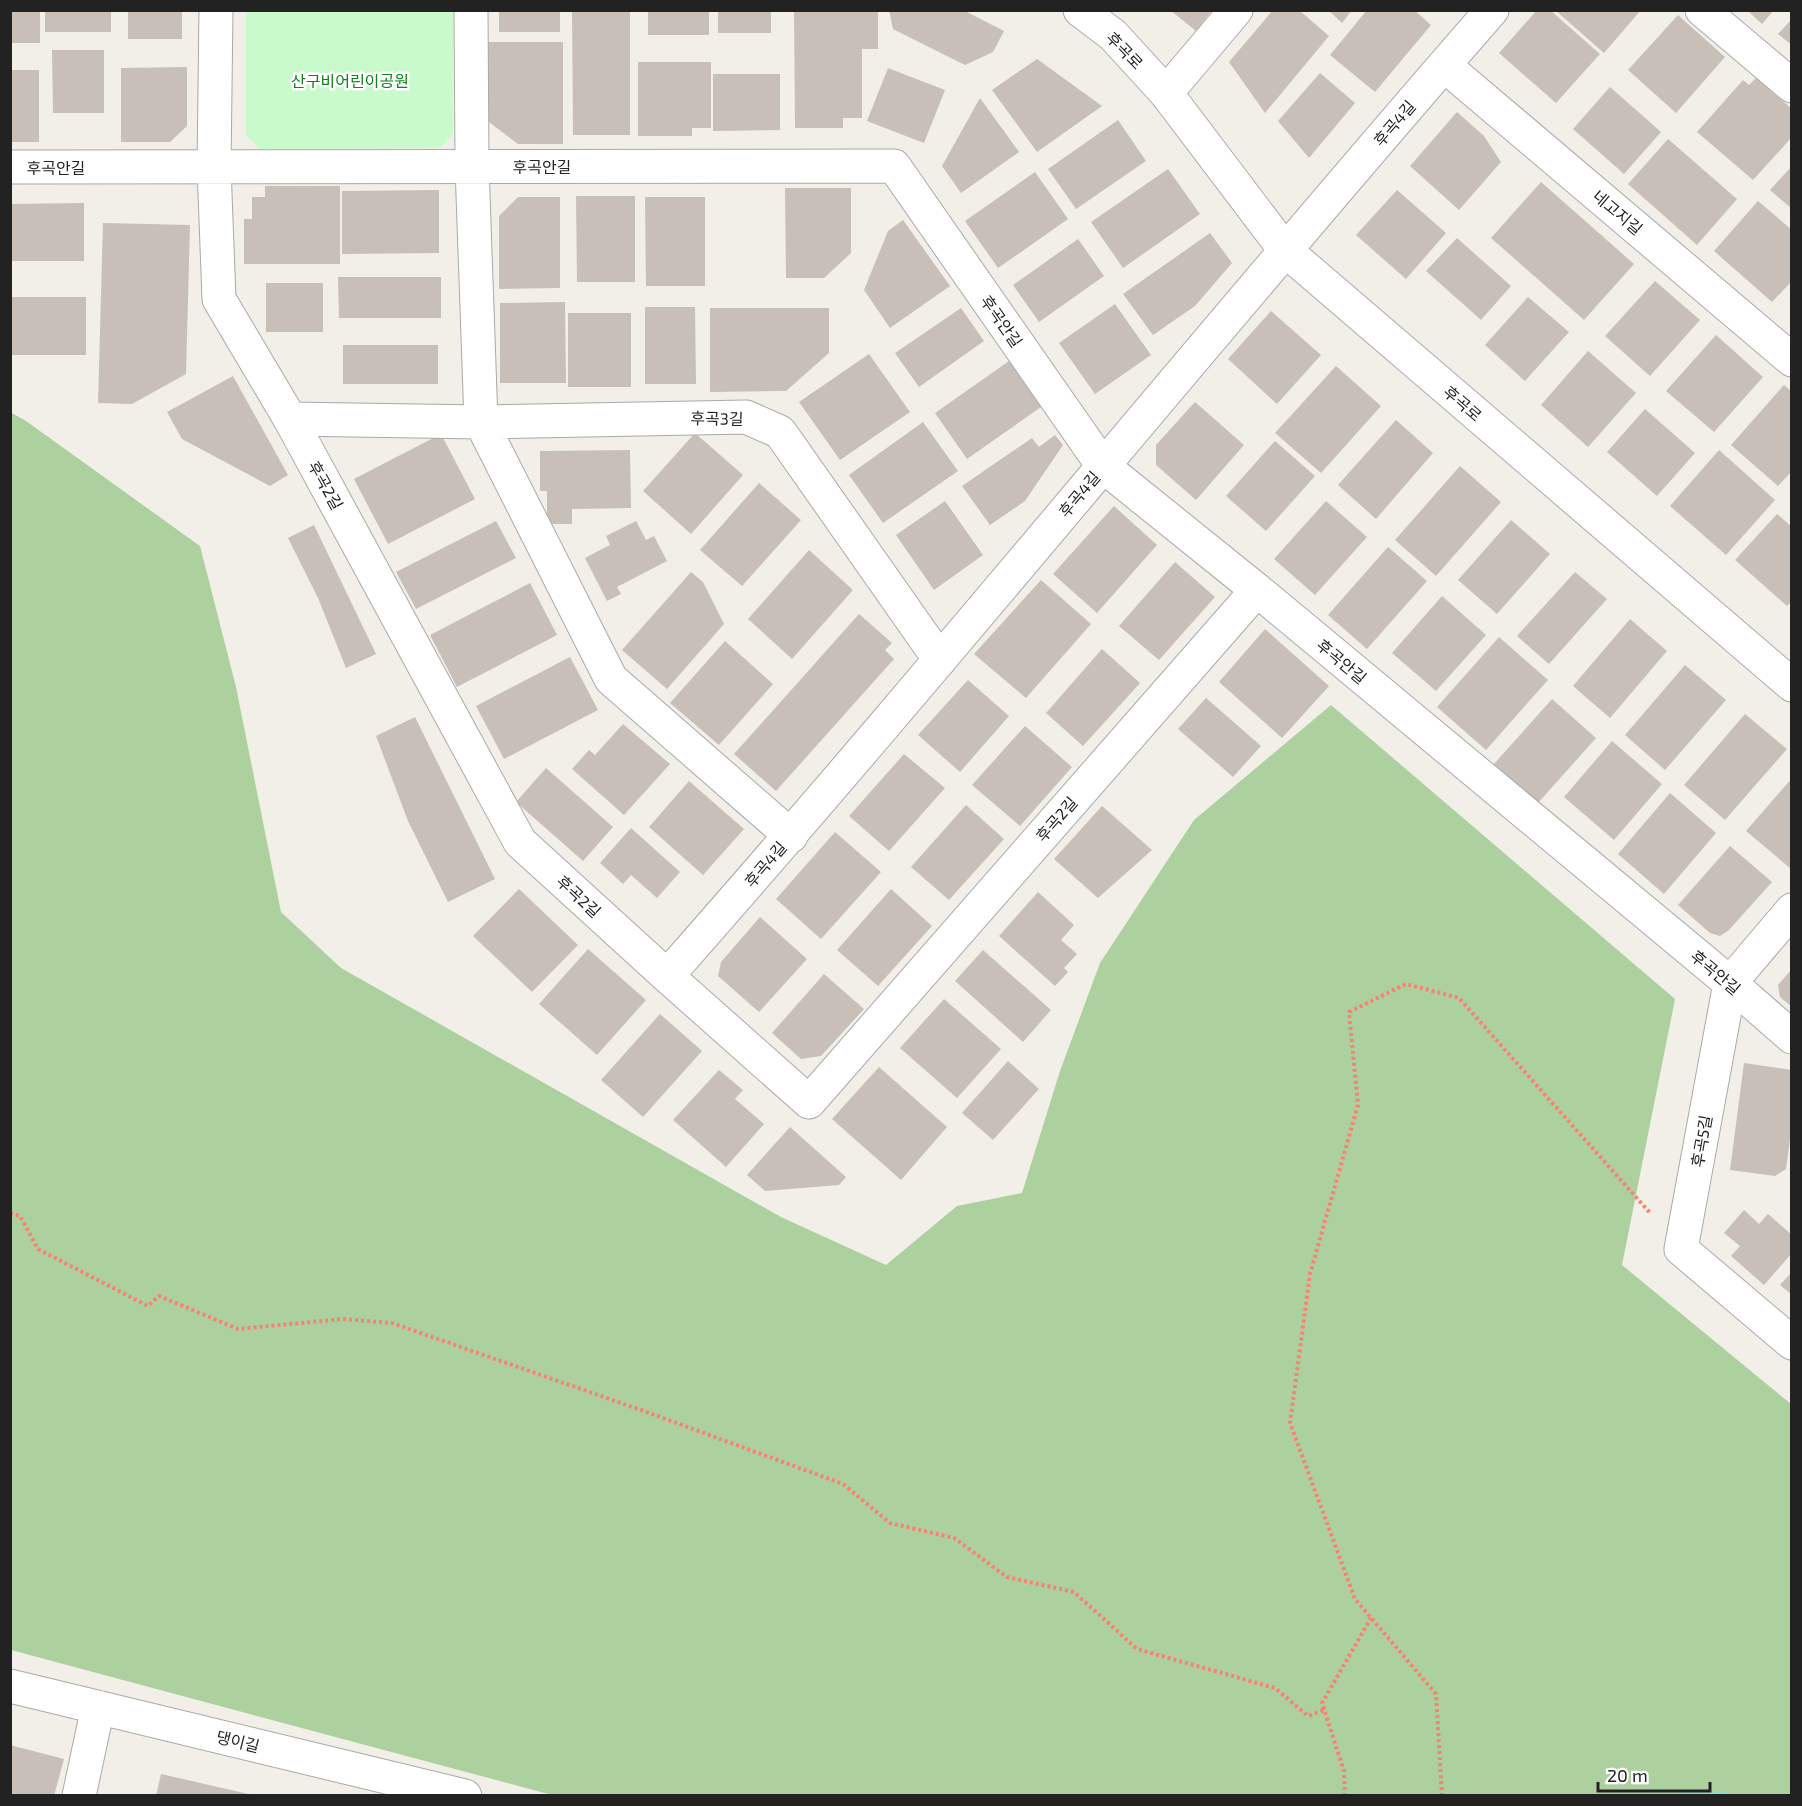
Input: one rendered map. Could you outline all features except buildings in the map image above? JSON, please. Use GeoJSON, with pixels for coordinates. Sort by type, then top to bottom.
{"type":"FeatureCollection","features":[{"type":"Feature","properties":{"kind":"street","name":"후곡2길"},"geometry":{"type":"LineString","coordinates":[[216,10],[214,167],[219,298],[290,418],[520,842],[666,976],[809,1102],[1257,590]]}},
{"type":"Feature","properties":{"kind":"street"},"geometry":{"type":"LineString","coordinates":[[471,10],[472,166],[481,422],[611,679],[791,836]]}},
{"type":"Feature","properties":{"kind":"street","name":"후곡로"},"geometry":{"type":"LineString","coordinates":[[1080,10],[1113,35],[1166,93],[1285,250],[1791,685]]}},
{"type":"Feature","properties":{"kind":"street"},"geometry":{"type":"LineString","coordinates":[[1166,93],[1236,10]]}},
{"type":"Feature","properties":{"kind":"street","name":"후곡4길"},"geometry":{"type":"LineString","coordinates":[[666,976],[791,836],[1285,250],[1492,10]]}},
{"type":"Feature","properties":{"kind":"street"},"geometry":{"type":"LineString","coordinates":[[1702,10],[1791,86]]}},
{"type":"Feature","properties":{"kind":"street","name":"네고지길"},"geometry":{"type":"LineString","coordinates":[[1444,65],[1791,360]]}},
{"type":"Feature","properties":{"kind":"street","name":"후곡안길"},"geometry":{"type":"LineString","coordinates":[[10,167],[894,166],[1103,466],[1257,590],[1730,983],[1791,1037]]}},
{"type":"Feature","properties":{"kind":"street","name":"후곡3길"},"geometry":{"type":"LineString","coordinates":[[290,418],[481,422],[747,417],[780,432],[940,660]]}},
{"type":"Feature","properties":{"kind":"street","name":"후곡5길"},"geometry":{"type":"LineString","coordinates":[[1681,1249],[1730,983],[1791,910]]}},
{"type":"Feature","properties":{"kind":"street"},"geometry":{"type":"LineString","coordinates":[[1681,1249],[1791,1343]]}},
{"type":"Feature","properties":{"kind":"street","name":"댕이길"},"geometry":{"type":"LineString","coordinates":[[10,1686],[465,1796]]}},
{"type":"Feature","properties":{"kind":"street"},"geometry":{"type":"LineString","coordinates":[[80,1796],[98,1707]]}},
{"type":"Feature","properties":{"kind":"path"},"geometry":{"type":"LineString","coordinates":[[1442,1796],[1436,1694],[1355,1599],[1290,1423],[1310,1274],[1358,1105],[1349,1012],[1406,984],[1459,998],[1681,1249]]}},
{"type":"Feature","properties":{"kind":"path"},"geometry":{"type":"LineString","coordinates":[[10,1213],[20,1216],[38,1249],[148,1306],[159,1296],[238,1329],[343,1319],[392,1323],[843,1484],[890,1523],[954,1538],[1007,1577],[1074,1592],[1137,1649],[1275,1688],[1308,1716],[1324,1710]]}},
{"type":"Feature","properties":{"kind":"path"},"geometry":{"type":"LineString","coordinates":[[1345,1796],[1344,1771],[1322,1703],[1371,1618]]}},
{"type":"Feature","properties":{"kind":"green space","name":"산구비어린이공원"},"geometry":{"type":"Polygon","coordinates":[[[246,11],[453,11],[453,134],[440,148],[260,149],[246,135],[246,11]]]}},
{"type":"Feature","properties":{"kind":"green space"},"geometry":{"type":"Polygon","coordinates":[[[10,412],[26,421],[200,546],[236,687],[281,912],[341,968],[781,1217],[886,1265],[957,1206],[1022,1193],[1060,1071],[1100,963],[1194,820],[1331,705],[1675,999],[1622,1265],[1791,1404],[1791,1795],[552,1795],[11,1650],[10,412]]]}},
{"type":"Feature","properties":{"kind":"green space"},"geometry":{"type":"Polygon","coordinates":[[[1726,1791],[1726,1796],[1612,1795],[1726,1791]]]}}]}
